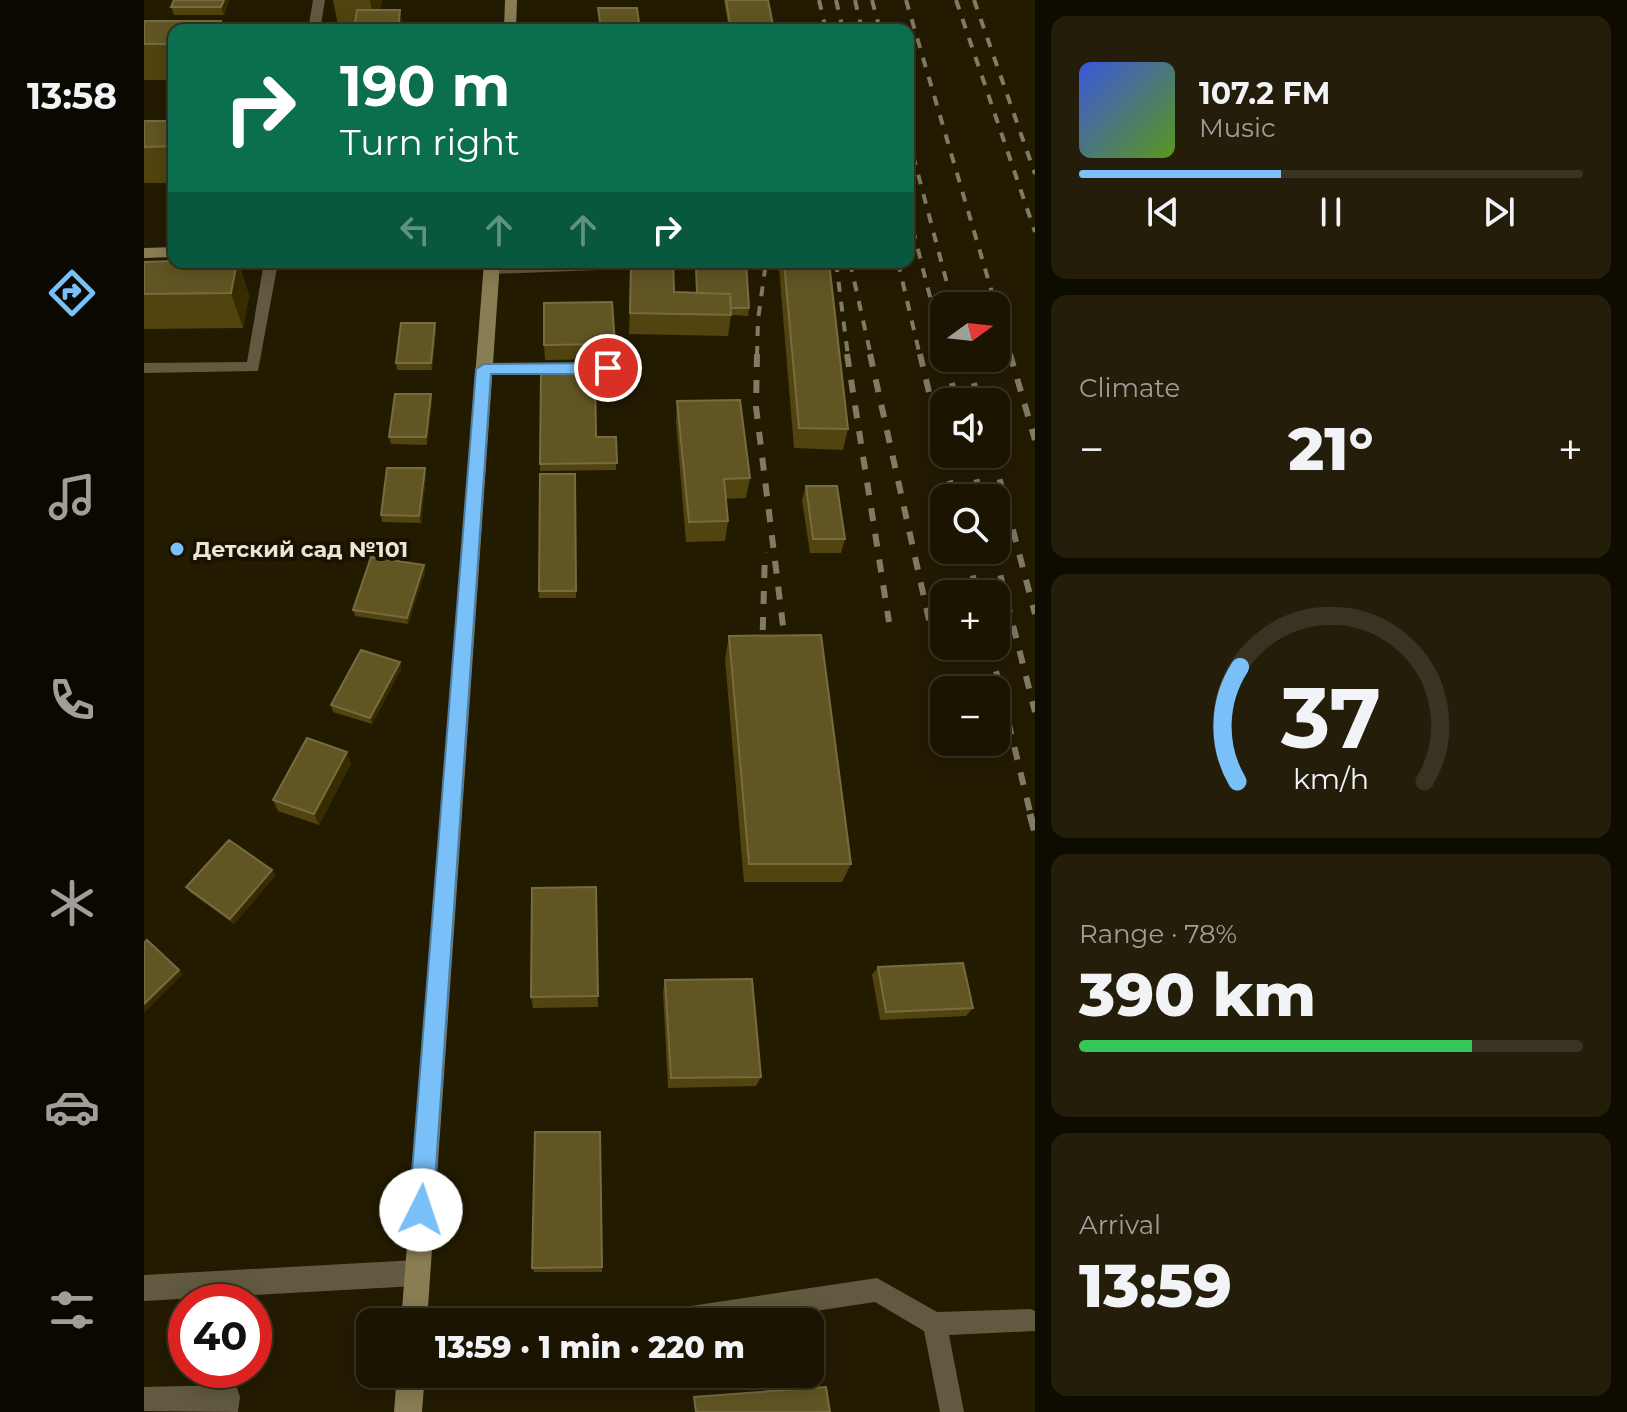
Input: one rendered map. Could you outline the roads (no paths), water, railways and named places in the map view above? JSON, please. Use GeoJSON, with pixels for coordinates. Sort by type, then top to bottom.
{"type":"FeatureCollection","features":[{"type":"Feature","properties":{"kind":"street"},"geometry":{"type":"LineString","coordinates":[[510,24],[511,0]]}},
{"type":"Feature","properties":{"kind":"street"},"geometry":{"type":"LineString","coordinates":[[144,253],[168,252]]}},
{"type":"Feature","properties":{"kind":"street"},"geometry":{"type":"LineString","coordinates":[[415,1308],[491,268]]}},
{"type":"Feature","properties":{"kind":"street"},"geometry":{"type":"LineString","coordinates":[[144,1288],[416,1273]]}},
{"type":"Feature","properties":{"kind":"street"},"geometry":{"type":"LineString","coordinates":[[408,1412],[410,1388]]}},
{"type":"Feature","properties":{"kind":"lane"},"geometry":{"type":"LineString","coordinates":[[315,24],[319,0]]}},
{"type":"Feature","properties":{"kind":"lane"},"geometry":{"type":"LineString","coordinates":[[144,368],[253,367],[270,268]]}},
{"type":"Feature","properties":{"kind":"lane"},"geometry":{"type":"LineString","coordinates":[[484,369],[608,368]]}},
{"type":"Feature","properties":{"kind":"lane"},"geometry":{"type":"LineString","coordinates":[[757,1308],[877,1290],[935,1324],[1030,1321]]}},
{"type":"Feature","properties":{"kind":"lane"},"geometry":{"type":"LineString","coordinates":[[935,1324],[952,1412]]}},
{"type":"Feature","properties":{"kind":"lane"},"geometry":{"type":"LineString","coordinates":[[144,1399],[228,1397],[226,1412]]}},
{"type":"Feature","properties":{"kind":"railway"},"geometry":{"type":"LineString","coordinates":[[819,0],[825,24]]}},
{"type":"Feature","properties":{"kind":"railway"},"geometry":{"type":"LineString","coordinates":[[836,0],[842,24]]}},
{"type":"Feature","properties":{"kind":"railway"},"geometry":{"type":"LineString","coordinates":[[855,0],[861,24]]}},
{"type":"Feature","properties":{"kind":"railway"},"geometry":{"type":"LineString","coordinates":[[872,0],[878,24]]}},
{"type":"Feature","properties":{"kind":"railway"},"geometry":{"type":"LineString","coordinates":[[906,0],[913,24]]}},
{"type":"Feature","properties":{"kind":"railway"},"geometry":{"type":"LineString","coordinates":[[956,0],[1035,232]]}},
{"type":"Feature","properties":{"kind":"railway"},"geometry":{"type":"LineString","coordinates":[[974,0],[1035,174]]}},
{"type":"Feature","properties":{"kind":"railway"},"geometry":{"type":"LineString","coordinates":[[914,27],[992,292]]}},
{"type":"Feature","properties":{"kind":"railway"},"geometry":{"type":"LineString","coordinates":[[914,159],[949,292]]}},
{"type":"Feature","properties":{"kind":"railway"},"geometry":{"type":"LineString","coordinates":[[914,234],[930,297]]}},
{"type":"Feature","properties":{"kind":"railway"},"geometry":{"type":"LineString","coordinates":[[757,356],[765,268]]}},
{"type":"Feature","properties":{"kind":"railway"},"geometry":{"type":"LineString","coordinates":[[837,268],[848,356]]}},
{"type":"Feature","properties":{"kind":"railway"},"geometry":{"type":"LineString","coordinates":[[851,268],[871,356]]}},
{"type":"Feature","properties":{"kind":"railway"},"geometry":{"type":"LineString","coordinates":[[899,268],[920,356]]}},
{"type":"Feature","properties":{"kind":"railway"},"geometry":{"type":"LineString","coordinates":[[757,354],[756,407],[787,658]]}},
{"type":"Feature","properties":{"kind":"railway"},"geometry":{"type":"LineString","coordinates":[[847,354],[889,622]]}},
{"type":"Feature","properties":{"kind":"railway"},"geometry":{"type":"LineString","coordinates":[[870,354],[929,620]]}},
{"type":"Feature","properties":{"kind":"railway"},"geometry":{"type":"LineString","coordinates":[[920,354],[951,484]]}},
{"type":"Feature","properties":{"kind":"railway"},"geometry":{"type":"LineString","coordinates":[[1010,354],[1035,440]]}},
{"type":"Feature","properties":{"kind":"railway"},"geometry":{"type":"LineString","coordinates":[[949,372],[953,388]]}},
{"type":"Feature","properties":{"kind":"railway"},"geometry":{"type":"LineString","coordinates":[[971,372],[975,388]]}},
{"type":"Feature","properties":{"kind":"railway"},"geometry":{"type":"LineString","coordinates":[[974,468],[978,484]]}},
{"type":"Feature","properties":{"kind":"railway"},"geometry":{"type":"LineString","coordinates":[[997,468],[1035,614]]}},
{"type":"Feature","properties":{"kind":"railway"},"geometry":{"type":"LineString","coordinates":[[762,656],[765,552]]}},
{"type":"Feature","properties":{"kind":"railway"},"geometry":{"type":"LineString","coordinates":[[970,564],[974,580]]}},
{"type":"Feature","properties":{"kind":"railway"},"geometry":{"type":"LineString","coordinates":[[998,564],[1035,712]]}},
{"type":"Feature","properties":{"kind":"railway"},"geometry":{"type":"LineString","coordinates":[[993,660],[1031,816]]}},
{"type":"Feature","properties":{"kind":"railway"},"geometry":{"type":"LineString","coordinates":[[1030,814],[1035,833]]}},
{"type":"Feature","properties":{"kind":"place","name":"Детский сад №101"},"geometry":{"type":"Point","coordinates":[177,549]}}]}
